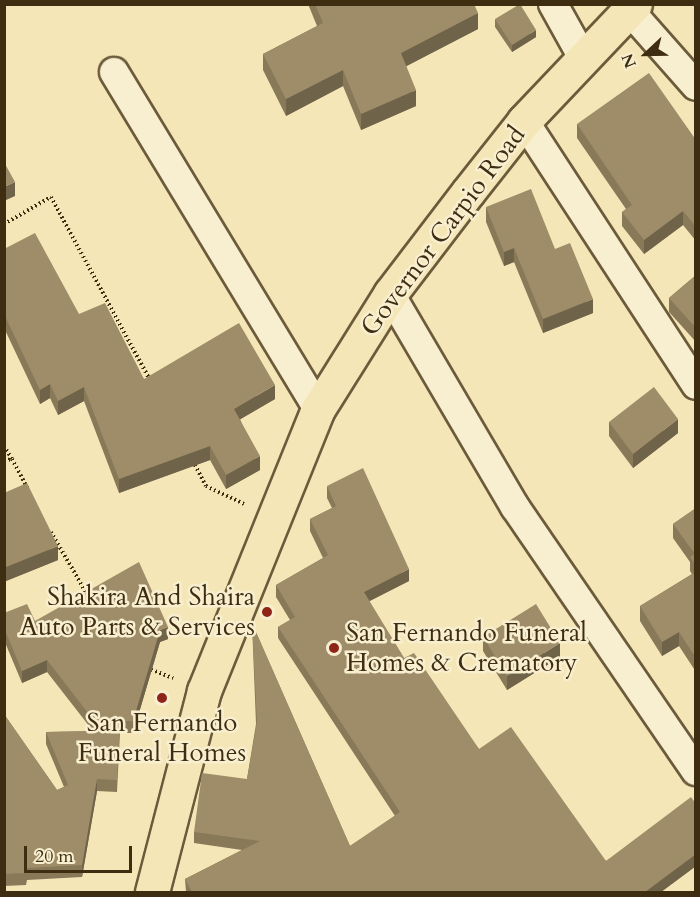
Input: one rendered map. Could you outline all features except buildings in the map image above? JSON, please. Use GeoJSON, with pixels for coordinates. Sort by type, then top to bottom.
{"type":"FeatureCollection","features":[{"type":"Feature","properties":{"kind":"main road","name":"Governor Carpio Road"},"geometry":{"type":"LineString","coordinates":[[152,892],[204,691],[272,517],[318,409],[390,294],[524,121],[632,8]]}},
{"type":"Feature","properties":{"kind":"street"},"geometry":{"type":"LineString","coordinates":[[553,4],[583,58]]}},
{"type":"Feature","properties":{"kind":"street"},"geometry":{"type":"LineString","coordinates":[[632,8],[696,86]]}},
{"type":"Feature","properties":{"kind":"street"},"geometry":{"type":"LineString","coordinates":[[114,72],[318,409]]}},
{"type":"Feature","properties":{"kind":"street"},"geometry":{"type":"LineString","coordinates":[[524,121],[696,385]]}},
{"type":"Feature","properties":{"kind":"street"},"geometry":{"type":"LineString","coordinates":[[390,294],[515,507],[696,771]]}},
{"type":"Feature","properties":{"kind":"path"},"geometry":{"type":"LineString","coordinates":[[4,224],[51,197],[151,383]]}},
{"type":"Feature","properties":{"kind":"path"},"geometry":{"type":"LineString","coordinates":[[4,446],[34,501]]}},
{"type":"Feature","properties":{"kind":"path"},"geometry":{"type":"LineString","coordinates":[[190,455],[207,486],[272,517]]}},
{"type":"Feature","properties":{"kind":"path"},"geometry":{"type":"LineString","coordinates":[[4,461],[12,459]]}},
{"type":"Feature","properties":{"kind":"path"},"geometry":{"type":"LineString","coordinates":[[45,521],[92,600]]}},
{"type":"Feature","properties":{"kind":"path"},"geometry":{"type":"LineString","coordinates":[[135,663],[204,691]]}},
{"type":"Feature","properties":{"kind":"place","name":"Shakira And Shaira Auto Parts & Services"},"geometry":{"type":"Point","coordinates":[267,612]}},
{"type":"Feature","properties":{"kind":"place","name":"San Fernando Funeral Homes & Crematory"},"geometry":{"type":"Point","coordinates":[334,648]}},
{"type":"Feature","properties":{"kind":"place","name":"San Fernando Funeral Homes"},"geometry":{"type":"Point","coordinates":[162,698]}}]}
